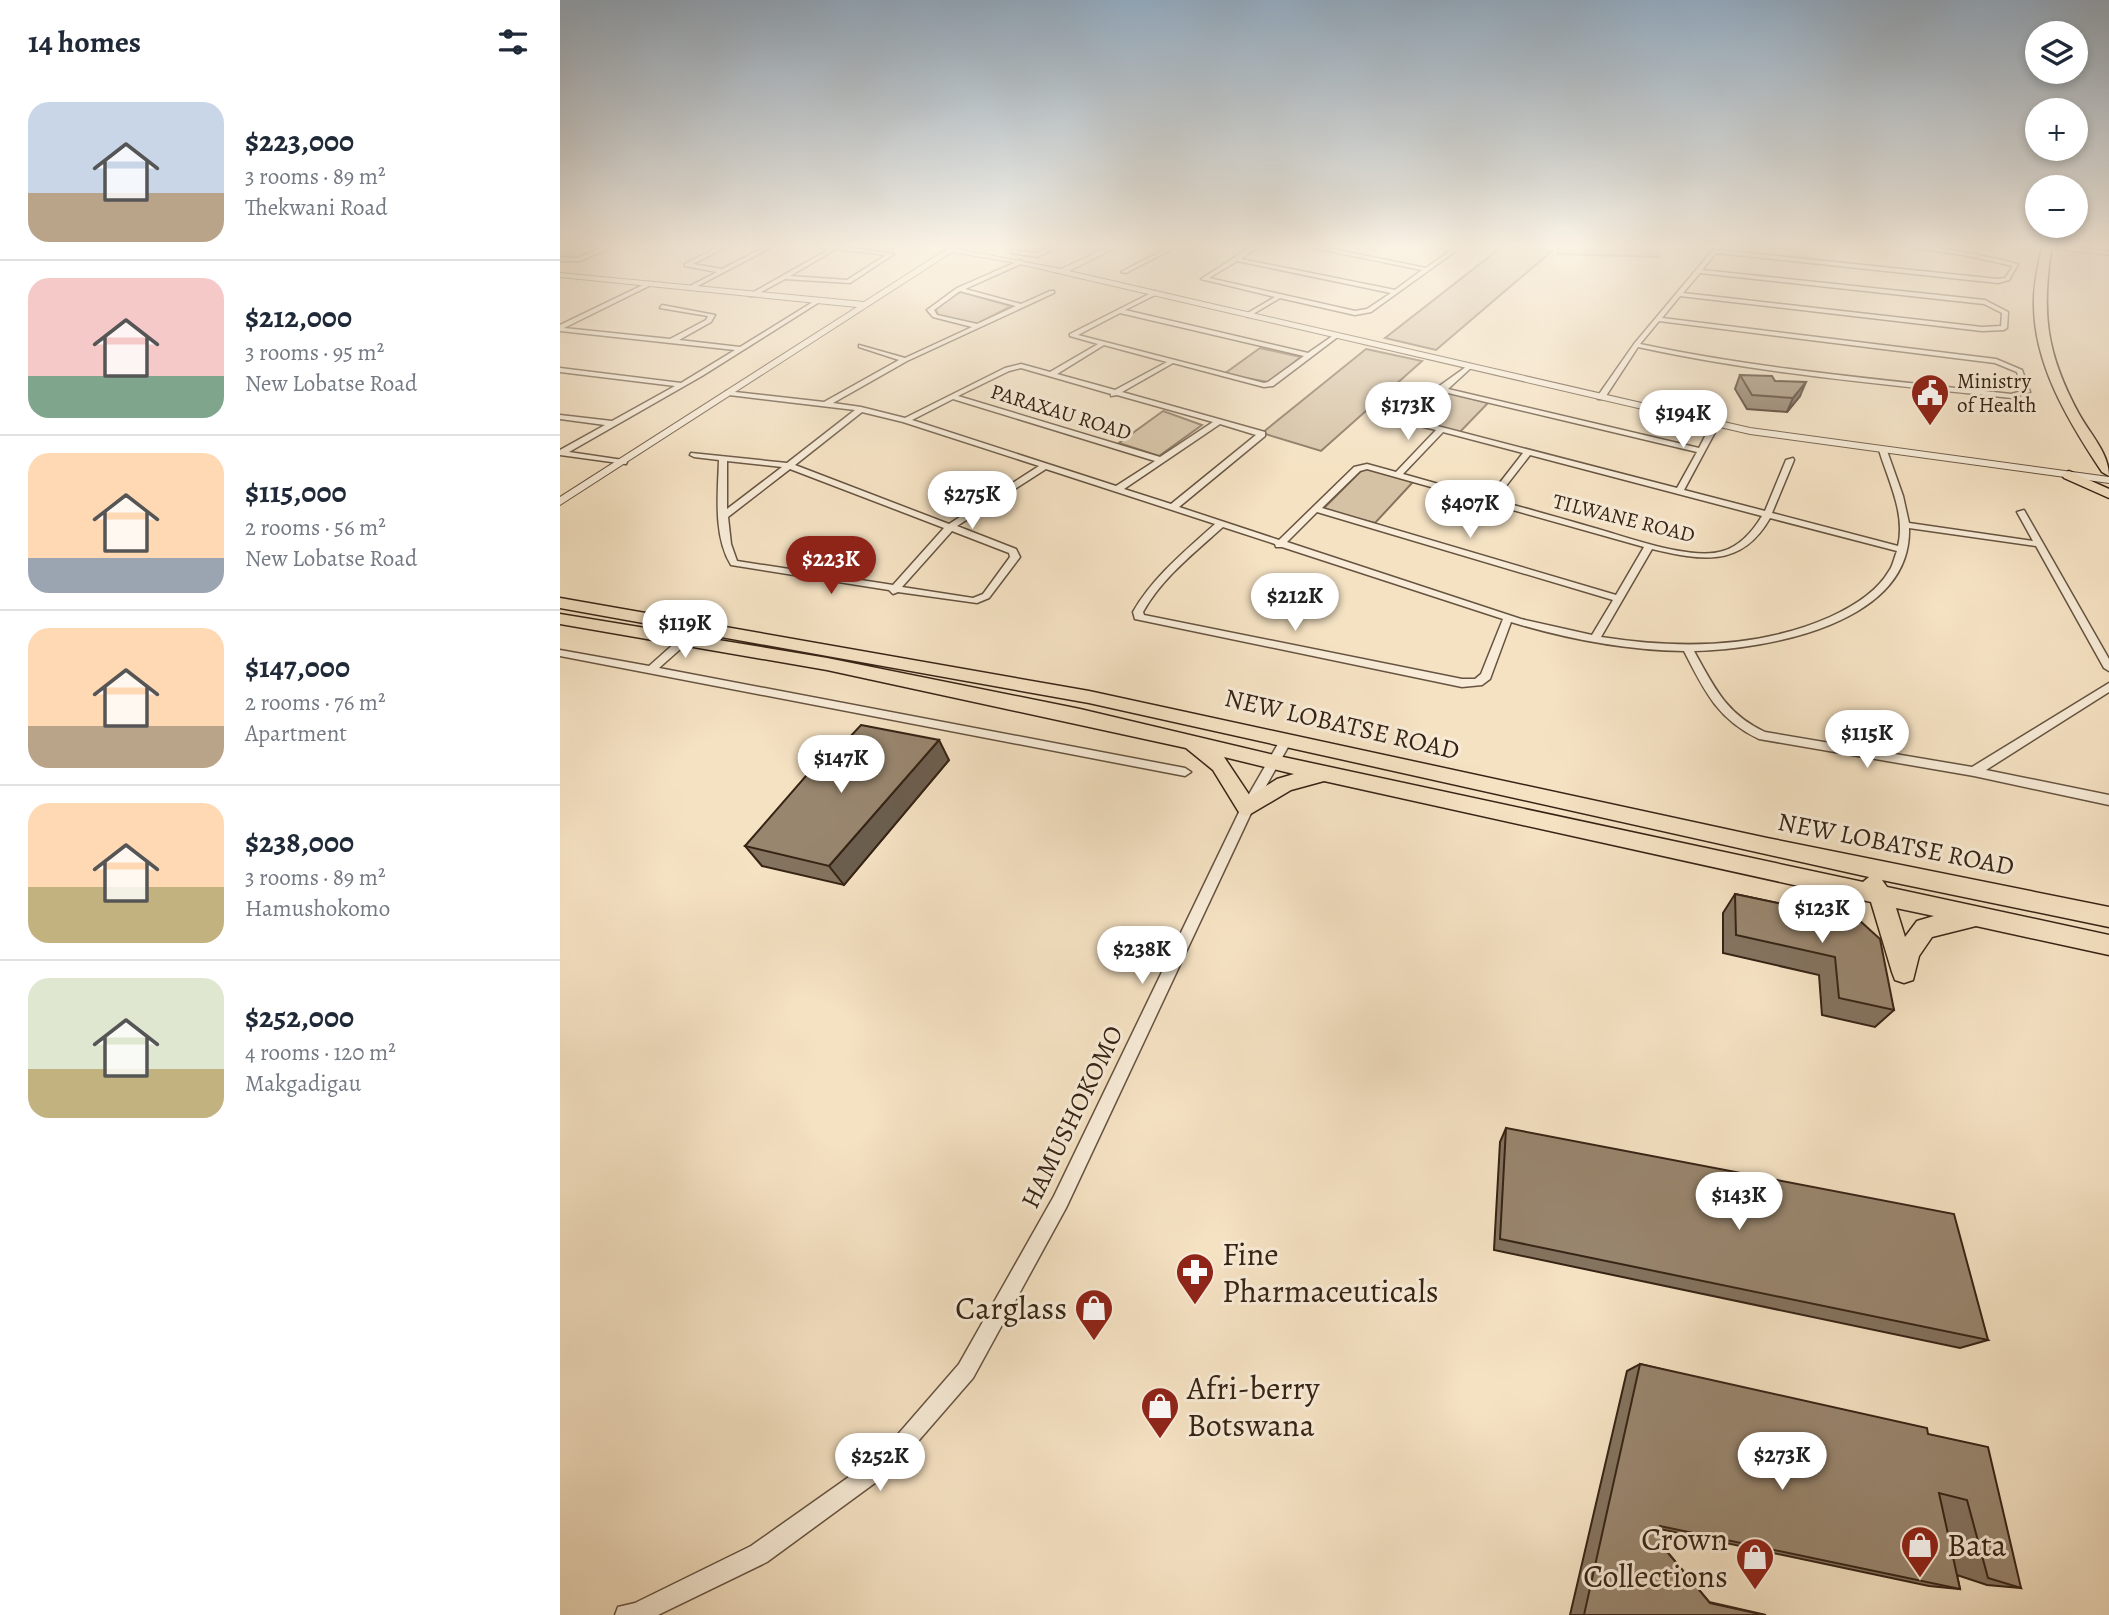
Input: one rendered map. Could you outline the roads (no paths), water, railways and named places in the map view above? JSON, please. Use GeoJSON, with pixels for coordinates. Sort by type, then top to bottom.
{"type":"FeatureCollection","features":[{"type":"Feature","properties":{"kind":"main road"},"geometry":{"type":"LineString","coordinates":[[2042,320],[2050,360],[2073,415],[2108,470]]}},
{"type":"Feature","properties":{"kind":"main road"},"geometry":{"type":"LineString","coordinates":[[2061,351],[2108,470]]}},
{"type":"Feature","properties":{"kind":"main road"},"geometry":{"type":"LineString","coordinates":[[2076,474],[2108,470]]}},
{"type":"Feature","properties":{"kind":"main road"},"geometry":{"type":"LineString","coordinates":[[2076,474],[2109,494]]}},
{"type":"Feature","properties":{"kind":"main road","name":"NEW LOBATSE ROAD"},"geometry":{"type":"LineString","coordinates":[[562,609],[691,633],[1089,697],[2109,917]]}},
{"type":"Feature","properties":{"kind":"main road","name":"NEW LOBATSE ROAD"},"geometry":{"type":"LineString","coordinates":[[691,633],[1186,739],[1274,762],[2109,945]]}},
{"type":"Feature","properties":{"kind":"main road"},"geometry":{"type":"LineString","coordinates":[[1186,739],[1220,765],[1247,808],[1284,784],[1326,773]]}},
{"type":"Feature","properties":{"kind":"main road"},"geometry":{"type":"LineString","coordinates":[[1850,863],[1880,895],[1904,972],[1908,953],[1925,928],[1990,918]]}},
{"type":"Feature","properties":{"kind":"street"},"geometry":{"type":"LineString","coordinates":[[672,341],[709,320]]}},
{"type":"Feature","properties":{"kind":"street"},"geometry":{"type":"LineString","coordinates":[[562,455],[610,423],[629,416],[683,385],[786,320]]}},
{"type":"Feature","properties":{"kind":"street"},"geometry":{"type":"LineString","coordinates":[[560,502],[841,320]]}},
{"type":"Feature","properties":{"kind":"street"},"geometry":{"type":"LineString","coordinates":[[957,320],[977,326]]}},
{"type":"Feature","properties":{"kind":"street"},"geometry":{"type":"LineString","coordinates":[[826,404],[905,360],[989,320]]}},
{"type":"Feature","properties":{"kind":"street"},"geometry":{"type":"LineString","coordinates":[[1100,320],[1072,333],[1077,339],[1257,384],[1270,384],[1336,335]]}},
{"type":"Feature","properties":{"kind":"street"},"geometry":{"type":"LineString","coordinates":[[1160,320],[1309,355]]}},
{"type":"Feature","properties":{"kind":"street"},"geometry":{"type":"LineString","coordinates":[[1272,320],[1782,436],[2076,474]]}},
{"type":"Feature","properties":{"kind":"street"},"geometry":{"type":"LineString","coordinates":[[1601,397],[1656,320]]}},
{"type":"Feature","properties":{"kind":"street"},"geometry":{"type":"LineString","coordinates":[[1636,345],[1687,356],[2011,396],[2026,392],[2020,371],[1996,361],[1668,320]]}},
{"type":"Feature","properties":{"kind":"street"},"geometry":{"type":"LineString","coordinates":[[1907,320],[1982,329],[2004,328],[2004,320]]}},
{"type":"Feature","properties":{"kind":"street"},"geometry":{"type":"LineString","coordinates":[[560,328],[742,349]]}},
{"type":"Feature","properties":{"kind":"street"},"geometry":{"type":"LineString","coordinates":[[1050,375],[1101,345]]}},
{"type":"Feature","properties":{"kind":"street"},"geometry":{"type":"LineString","coordinates":[[861,346],[905,360]]}},
{"type":"Feature","properties":{"kind":"street"},"geometry":{"type":"LineString","coordinates":[[1114,394],[1171,362]]}},
{"type":"Feature","properties":{"kind":"street"},"geometry":{"type":"LineString","coordinates":[[906,420],[1016,366],[1220,421],[1262,435],[1172,508]]}},
{"type":"Feature","properties":{"kind":"street"},"geometry":{"type":"LineString","coordinates":[[1470,366],[1441,388],[1412,419],[1414,422],[1526,454],[1903,550]]}},
{"type":"Feature","properties":{"kind":"street"},"geometry":{"type":"LineString","coordinates":[[560,370],[683,385]]}},
{"type":"Feature","properties":{"kind":"street"},"geometry":{"type":"LineString","coordinates":[[1441,388],[1699,450]]}},
{"type":"Feature","properties":{"kind":"street"},"geometry":{"type":"LineString","coordinates":[[729,393],[861,409],[906,420],[1279,545],[1508,618],[1595,639],[1687,648],[1759,640],[1835,621],[1883,589],[1903,550],[1904,524],[1884,450]]}},
{"type":"Feature","properties":{"kind":"street","name":"PARAXAU ROAD"},"geometry":{"type":"LineString","coordinates":[[953,397],[1160,460]]}},
{"type":"Feature","properties":{"kind":"street"},"geometry":{"type":"LineString","coordinates":[[724,516],[861,409]]}},
{"type":"Feature","properties":{"kind":"street"},"geometry":{"type":"LineString","coordinates":[[560,417],[610,423]]}},
{"type":"Feature","properties":{"kind":"street"},"geometry":{"type":"LineString","coordinates":[[1118,489],[1220,421]]}},
{"type":"Feature","properties":{"kind":"street"},"geometry":{"type":"LineString","coordinates":[[1679,492],[1699,450],[1716,423]]}},
{"type":"Feature","properties":{"kind":"street"},"geometry":{"type":"LineString","coordinates":[[1398,474],[1440,430]]}},
{"type":"Feature","properties":{"kind":"street"},"geometry":{"type":"LineString","coordinates":[[1490,500],[1526,454]]}},
{"type":"Feature","properties":{"kind":"street"},"geometry":{"type":"LineString","coordinates":[[562,455],[623,461]]}},
{"type":"Feature","properties":{"kind":"street"},"geometry":{"type":"LineString","coordinates":[[694,455],[723,458],[788,465],[1016,555],[986,596],[978,601],[893,591],[734,563],[730,557],[724,516],[723,458]]}},
{"type":"Feature","properties":{"kind":"street","name":"TILWANE ROAD"},"geometry":{"type":"LineString","coordinates":[[1315,509],[1361,467],[1398,474],[1649,546],[1695,556],[1726,554],[1739,548],[1770,515],[1790,460]]}},
{"type":"Feature","properties":{"kind":"street"},"geometry":{"type":"LineString","coordinates":[[893,591],[950,527],[1046,466]]}},
{"type":"Feature","properties":{"kind":"street"},"geometry":{"type":"LineString","coordinates":[[1279,545],[1315,509],[1617,598]]}},
{"type":"Feature","properties":{"kind":"street"},"geometry":{"type":"LineString","coordinates":[[2021,512],[2109,668]]}},
{"type":"Feature","properties":{"kind":"street"},"geometry":{"type":"LineString","coordinates":[[1221,524],[1147,596],[1138,612],[1139,617],[1462,683],[1478,682],[1486,676],[1508,618]]}},
{"type":"Feature","properties":{"kind":"street"},"geometry":{"type":"LineString","coordinates":[[1904,524],[2038,544]]}},
{"type":"Feature","properties":{"kind":"street"},"geometry":{"type":"LineString","coordinates":[[1595,639],[1649,546]]}},
{"type":"Feature","properties":{"kind":"street"},"geometry":{"type":"LineString","coordinates":[[650,671],[691,633]]}},
{"type":"Feature","properties":{"kind":"street"},"geometry":{"type":"LineString","coordinates":[[1687,648],[1723,710],[1740,727],[1763,736],[1974,772],[2109,800]]}},
{"type":"Feature","properties":{"kind":"street"},"geometry":{"type":"LineString","coordinates":[[560,653],[1185,772]]}},
{"type":"Feature","properties":{"kind":"street"},"geometry":{"type":"LineString","coordinates":[[1974,772],[2109,687]]}},
{"type":"Feature","properties":{"kind":"street","name":"HAMUSHOKOMO"},"geometry":{"type":"LineString","coordinates":[[626,1615],[636,1614],[759,1554],[887,1462],[966,1371],[1066,1189],[1247,808],[1286,740]]}},
{"type":"Feature","properties":{"kind":"place","name":"Ministry of Health"},"geometry":{"type":"Point","coordinates":[1930,427]}},
{"type":"Feature","properties":{"kind":"place","name":"Fine Pharmaceuticals"},"geometry":{"type":"Point","coordinates":[1195,1306]}},
{"type":"Feature","properties":{"kind":"place","name":"Carglass"},"geometry":{"type":"Point","coordinates":[1094,1342]}},
{"type":"Feature","properties":{"kind":"place","name":"Afri-berry Botswana"},"geometry":{"type":"Point","coordinates":[1160,1440]}},
{"type":"Feature","properties":{"kind":"place","name":"Bata"},"geometry":{"type":"Point","coordinates":[1920,1579]}},
{"type":"Feature","properties":{"kind":"place","name":"Crown Collections"},"geometry":{"type":"Point","coordinates":[1755,1591]}}]}
